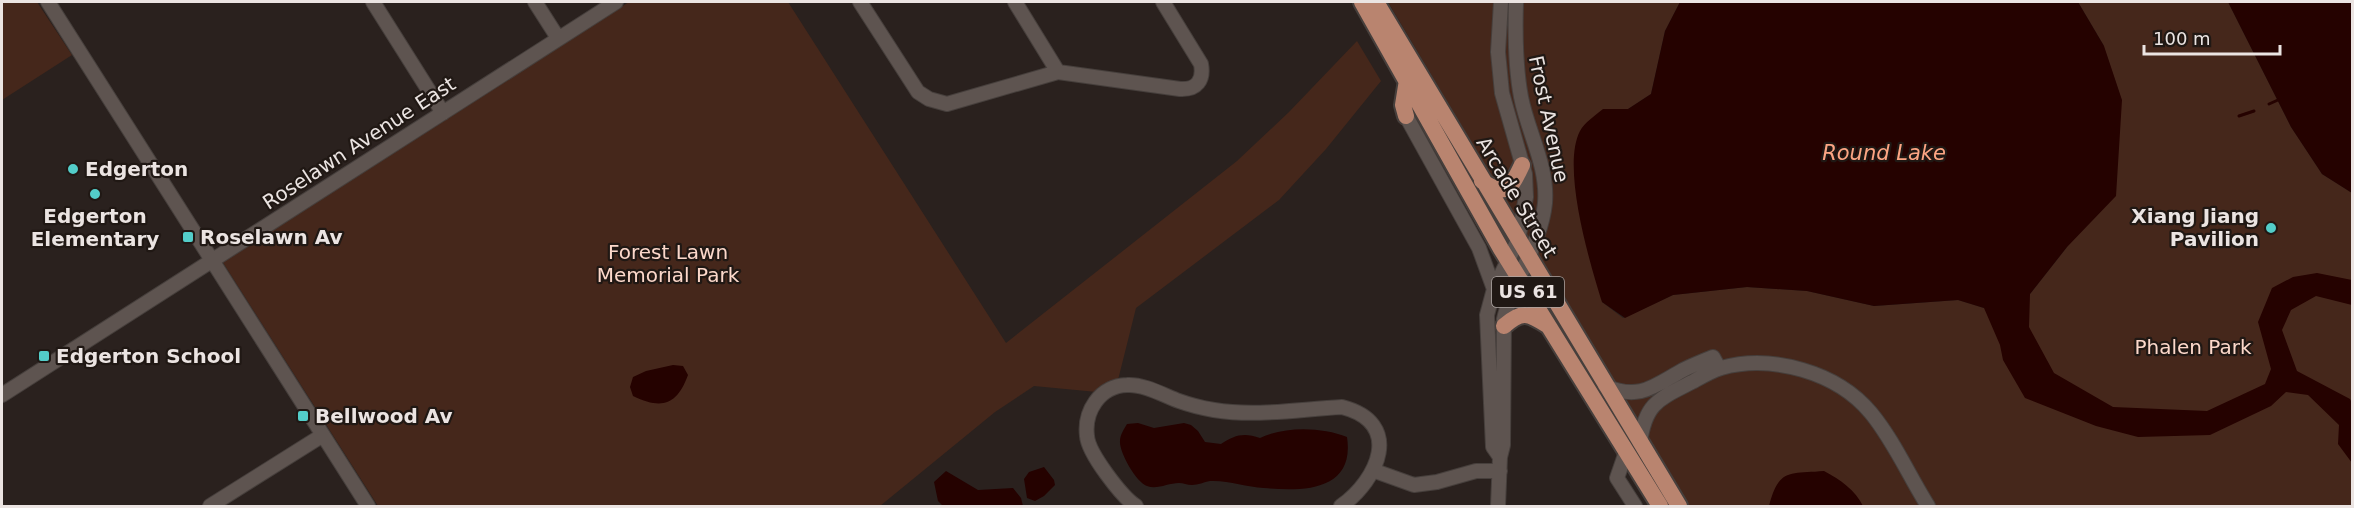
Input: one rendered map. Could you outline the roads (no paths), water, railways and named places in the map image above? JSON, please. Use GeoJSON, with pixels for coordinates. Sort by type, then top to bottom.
{"type":"FeatureCollection","features":[{"type":"Feature","properties":{"kind":"main road","name":"Arcade Street"},"geometry":{"type":"LineString","coordinates":[[1368,4],[1508,260],[1549,326],[1633,447],[1679,507]]}},
{"type":"Feature","properties":{"kind":"main road"},"geometry":{"type":"LineString","coordinates":[[1406,116],[1404,105],[1407,72]]}},
{"type":"Feature","properties":{"kind":"main road","name":"Arcade Street"},"geometry":{"type":"LineString","coordinates":[[1407,72],[1482,181],[1605,386],[1660,507]]}},
{"type":"Feature","properties":{"kind":"main road"},"geometry":{"type":"LineString","coordinates":[[1482,181],[1493,188],[1507,189],[1513,183],[1522,165]]}},
{"type":"Feature","properties":{"kind":"main road"},"geometry":{"type":"LineString","coordinates":[[1504,326],[1521,314],[1531,315],[1549,326]]}},
{"type":"Feature","properties":{"kind":"street"},"geometry":{"type":"LineString","coordinates":[[48,2],[368,507]]}},
{"type":"Feature","properties":{"kind":"street"},"geometry":{"type":"LineString","coordinates":[[373,2],[443,113]]}},
{"type":"Feature","properties":{"kind":"street"},"geometry":{"type":"LineString","coordinates":[[535,2],[558,38]]}},
{"type":"Feature","properties":{"kind":"street","name":"Roselawn Avenue East"},"geometry":{"type":"LineString","coordinates":[[2,395],[616,2]]}},
{"type":"Feature","properties":{"kind":"street"},"geometry":{"type":"LineString","coordinates":[[1015,2],[1058,72]]}},
{"type":"Feature","properties":{"kind":"street"},"geometry":{"type":"LineString","coordinates":[[867,4],[914,87],[923,96],[947,104],[1058,72],[1180,89],[1193,87],[1200,81],[1203,74],[1201,64],[1163,2]]}},
{"type":"Feature","properties":{"kind":"street","name":"Frost Avenue"},"geometry":{"type":"LineString","coordinates":[[1500,457],[1493,447],[1487,315],[1494,289],[1518,240],[1526,197],[1522,165],[1502,93],[1498,52],[1501,2]]}},
{"type":"Feature","properties":{"kind":"street","name":"Frost Avenue"},"geometry":{"type":"LineString","coordinates":[[1500,457],[1503,446],[1504,326],[1508,300],[1538,233],[1545,205],[1545,183],[1521,99],[1515,51],[1515,2]]}},
{"type":"Feature","properties":{"kind":"street"},"geometry":{"type":"LineString","coordinates":[[1406,116],[1479,248],[1494,289]]}},
{"type":"Feature","properties":{"kind":"street"},"geometry":{"type":"LineString","coordinates":[[1635,507],[1617,478],[1633,447],[1646,413],[1661,391],[1678,382],[1740,364],[1772,364],[1824,378],[1848,392],[1870,412],[1928,507]]}},
{"type":"Feature","properties":{"kind":"street"},"geometry":{"type":"LineString","coordinates":[[1136,507],[1123,496],[1093,452],[1086,436],[1087,416],[1093,404],[1101,395],[1126,385],[1142,387],[1182,402],[1216,410],[1258,413],[1342,407],[1363,416],[1377,435],[1380,446],[1379,458],[1375,471],[1353,497],[1341,507]]}},
{"type":"Feature","properties":{"kind":"street"},"geometry":{"type":"LineString","coordinates":[[1605,386],[1629,393],[1646,390],[1661,391]]}},
{"type":"Feature","properties":{"kind":"street"},"geometry":{"type":"LineString","coordinates":[[210,507],[323,435]]}},
{"type":"Feature","properties":{"kind":"street"},"geometry":{"type":"LineString","coordinates":[[1498,507],[1500,457]]}},
{"type":"Feature","properties":{"kind":"street"},"geometry":{"type":"LineString","coordinates":[[1375,471],[1414,485],[1437,482],[1476,471],[1500,471]]}},
{"type":"Feature","properties":{"kind":"water","name":"Round Lake"},"geometry":{"type":"Polygon","coordinates":[[[1680,2],[2078,2],[2104,46],[2122,100],[2116,196],[2067,247],[2030,294],[2029,327],[2054,373],[2113,407],[2207,411],[2265,384],[2271,369],[2258,322],[2272,288],[2293,277],[2317,273],[2352,280],[2352,305],[2316,296],[2291,310],[2282,330],[2297,371],[2350,399],[2352,403],[2352,463],[2338,444],[2339,425],[2308,395],[2286,392],[2271,406],[2210,435],[2138,437],[2096,426],[2025,398],[2003,360],[2000,345],[1984,308],[1958,300],[1874,306],[1807,291],[1747,287],[1673,295],[1625,318],[1602,302],[1597,285],[1579,216],[1575,191],[1575,147],[1582,128],[1603,109],[1628,109],[1651,94],[1665,31],[1680,2]]]}},
{"type":"Feature","properties":{"kind":"water"},"geometry":{"type":"Polygon","coordinates":[[[2228,2],[2352,2],[2352,193],[2322,174],[2291,127],[2228,2]]]}},
{"type":"Feature","properties":{"kind":"water"},"geometry":{"type":"Polygon","coordinates":[[[673,365],[683,366],[688,375],[679,393],[673,399],[667,402],[652,403],[633,396],[630,387],[633,377],[646,371],[673,365]]]}},
{"type":"Feature","properties":{"kind":"water"},"geometry":{"type":"Polygon","coordinates":[[[1138,423],[1154,428],[1184,423],[1198,431],[1205,442],[1221,444],[1239,435],[1260,438],[1281,431],[1304,429],[1326,431],[1347,437],[1347,455],[1343,468],[1335,477],[1324,484],[1310,488],[1280,489],[1217,481],[1194,485],[1179,483],[1151,487],[1133,473],[1120,446],[1122,432],[1127,424],[1138,423]]]}},
{"type":"Feature","properties":{"kind":"water"},"geometry":{"type":"Polygon","coordinates":[[[1044,467],[1055,485],[1035,501],[1027,498],[1024,479],[1029,472],[1044,467]]]}},
{"type":"Feature","properties":{"kind":"water"},"geometry":{"type":"Polygon","coordinates":[[[946,471],[978,490],[1013,488],[1021,498],[1023,506],[943,506],[938,501],[934,482],[946,471]]]}},
{"type":"Feature","properties":{"kind":"water"},"geometry":{"type":"Polygon","coordinates":[[[1824,471],[1847,486],[1863,506],[1769,506],[1777,485],[1787,475],[1824,471]]]}},
{"type":"Feature","properties":{"kind":"waterway"},"geometry":{"type":"LineString","coordinates":[[2269,104],[2278,100]]}},
{"type":"Feature","properties":{"kind":"waterway"},"geometry":{"type":"LineString","coordinates":[[2239,116],[2254,111]]}},
{"type":"Feature","properties":{"kind":"place","name":"Edgerton"},"geometry":{"type":"Point","coordinates":[73,169]}},
{"type":"Feature","properties":{"kind":"place","name":"Edgerton Elementary"},"geometry":{"type":"Point","coordinates":[95,194]}},
{"type":"Feature","properties":{"kind":"place","name":"Xiang Jiang Pavilion"},"geometry":{"type":"Point","coordinates":[2271,228]}},
{"type":"Feature","properties":{"kind":"place","name":"Roselawn Av"},"geometry":{"type":"Point","coordinates":[188,237]}},
{"type":"Feature","properties":{"kind":"place","name":"Edgerton School"},"geometry":{"type":"Point","coordinates":[44,356]}},
{"type":"Feature","properties":{"kind":"place","name":"Bellwood Av"},"geometry":{"type":"Point","coordinates":[303,416]}},
{"type":"Feature","properties":{"kind":"park label","name":"Forest Lawn Memorial Park"},"geometry":{"type":"Point","coordinates":[668,264]}},
{"type":"Feature","properties":{"kind":"park label","name":"Phalen Park"},"geometry":{"type":"Point","coordinates":[2193,347]}}]}
